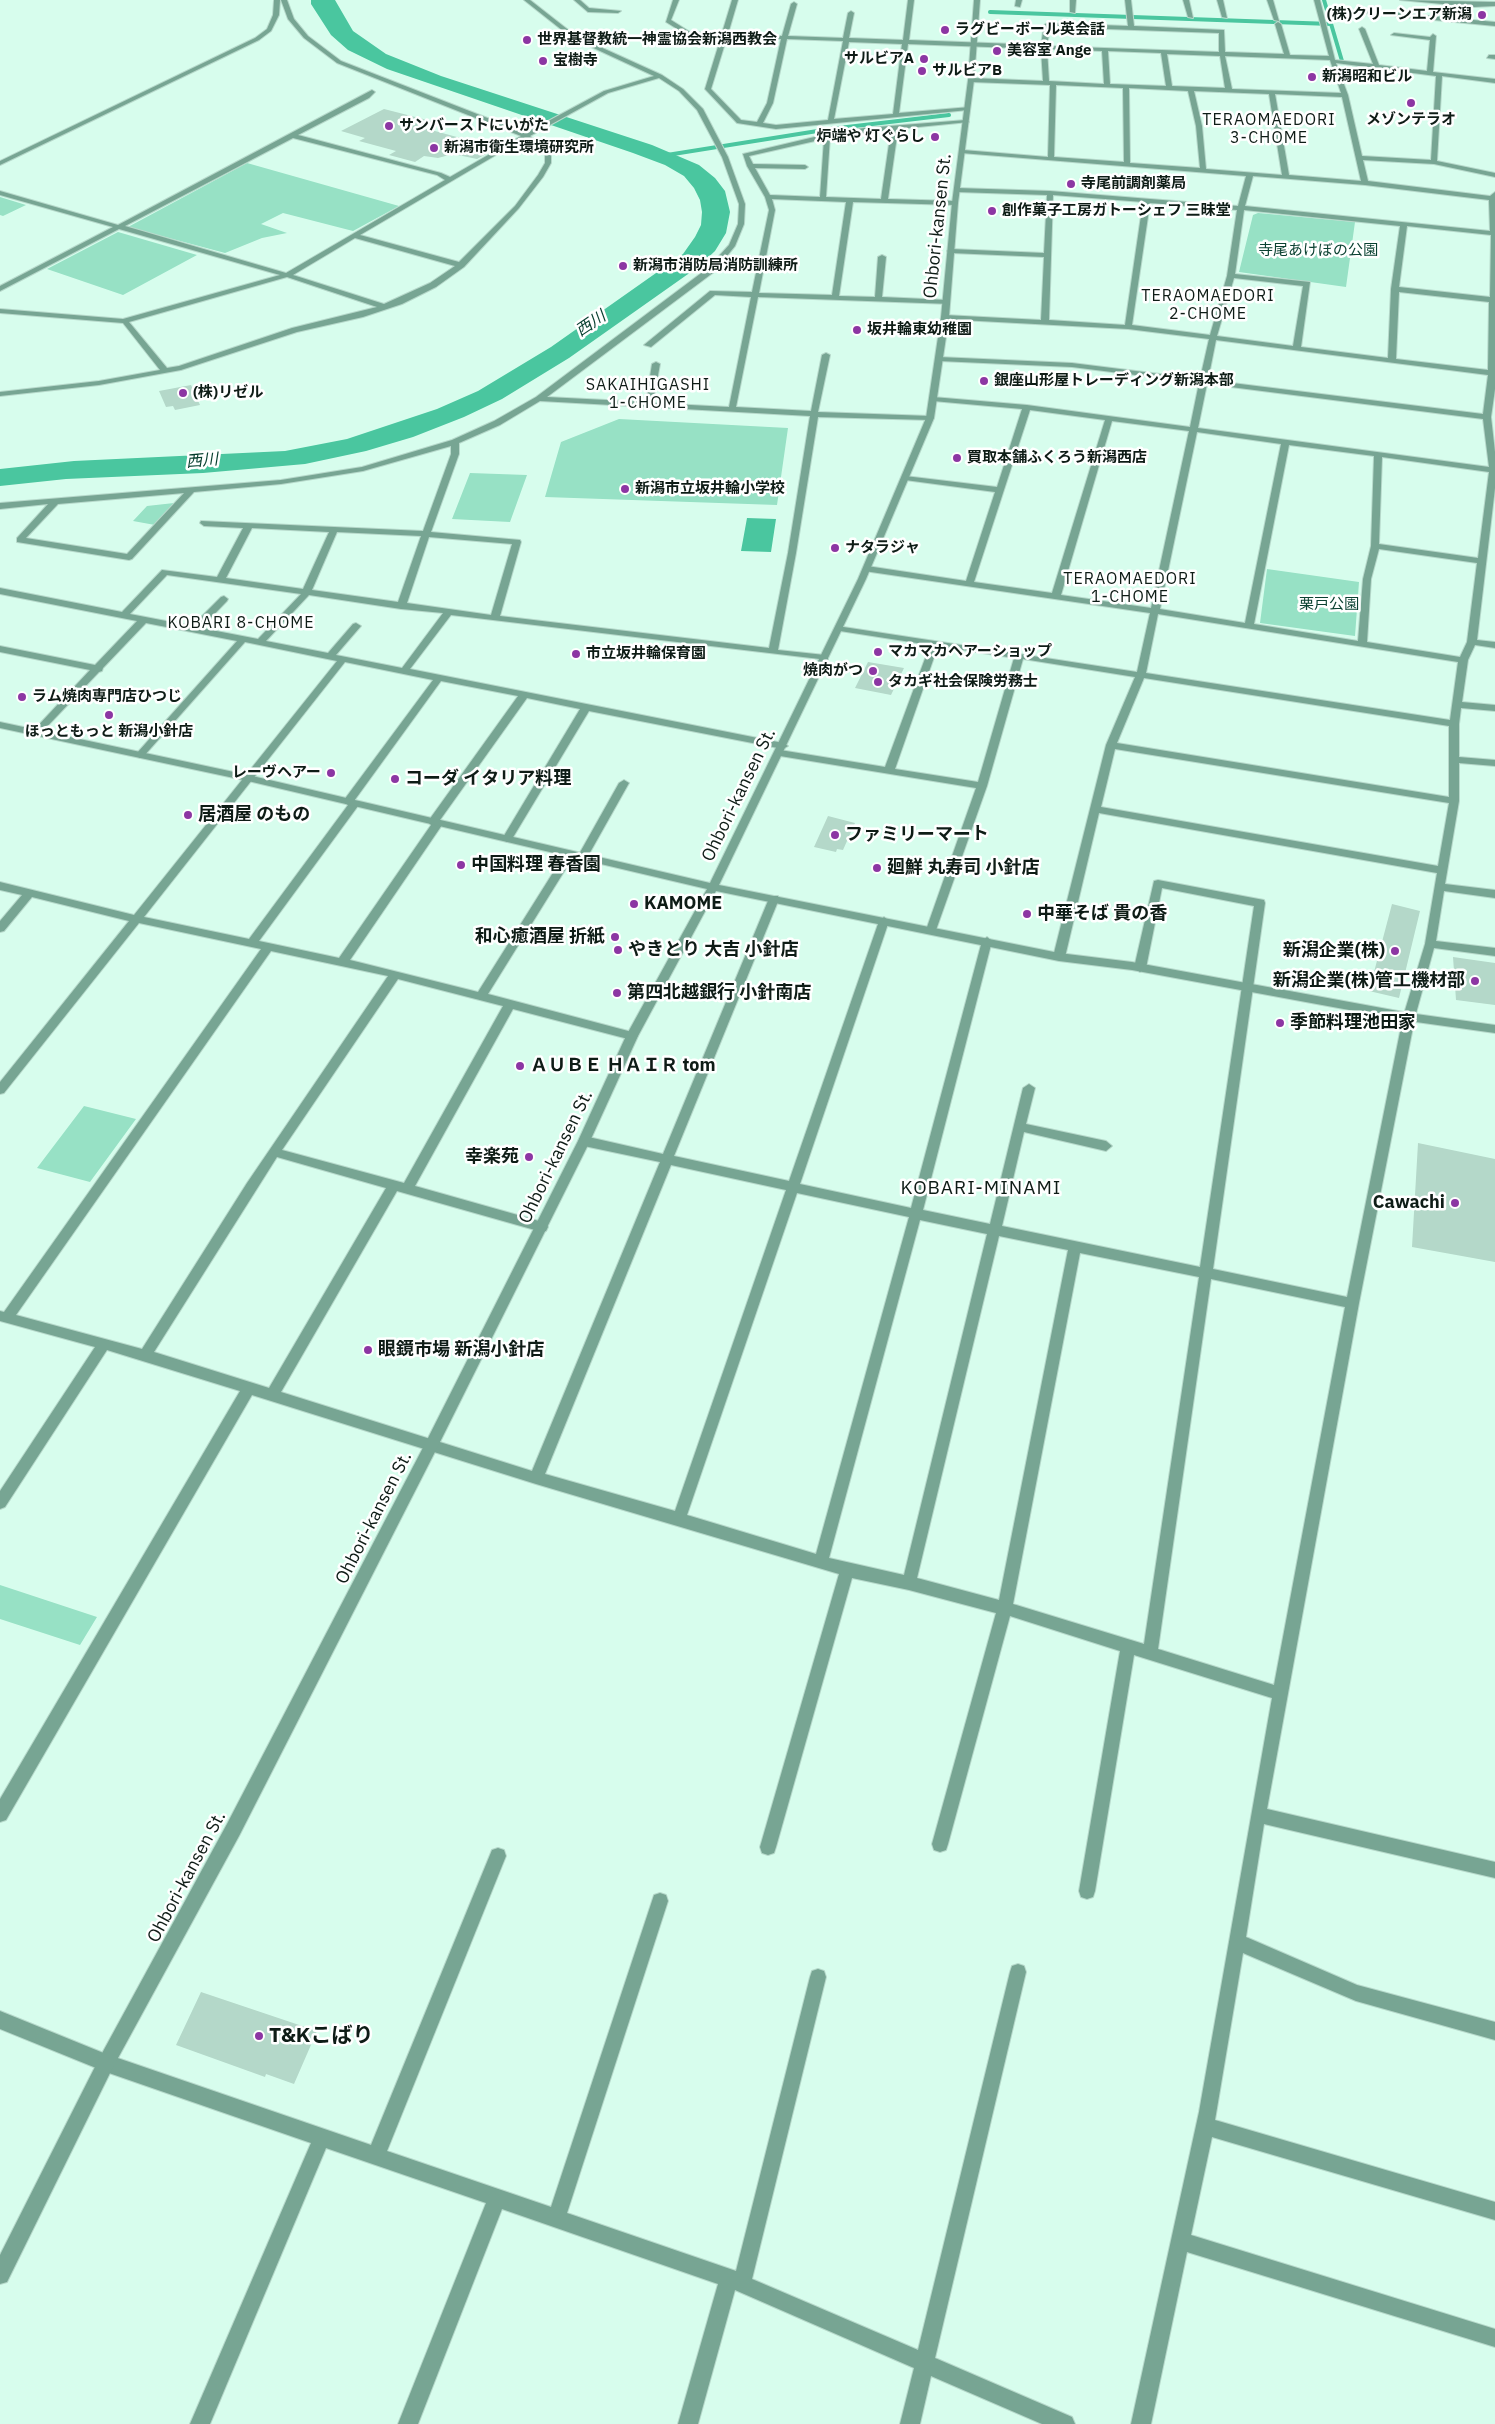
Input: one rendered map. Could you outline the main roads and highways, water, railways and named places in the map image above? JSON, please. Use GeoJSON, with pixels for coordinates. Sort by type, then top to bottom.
{"type":"FeatureCollection","features":[{"type":"Feature","properties":{"kind":"water","name":"西川"},"geometry":{"type":"Polygon","coordinates":[[[311,0],[335,0],[353,31],[386,54],[441,76],[652,145],[699,165],[715,178],[725,191],[730,212],[726,233],[715,251],[698,267],[569,358],[502,399],[464,417],[413,437],[366,451],[305,464],[203,473],[66,479],[0,486],[0,469],[74,461],[285,451],[347,439],[437,409],[478,391],[551,347],[683,254],[695,237],[701,225],[702,212],[700,200],[694,188],[684,176],[665,165],[633,153],[387,69],[348,50],[331,35],[311,4],[311,0]]]}},
{"type":"Feature","properties":{"kind":"water"},"geometry":{"type":"Polygon","coordinates":[[[747,518],[776,519],[771,552],[741,551],[747,518]]]}},
{"type":"Feature","properties":{"kind":"waterway"},"geometry":{"type":"LineString","coordinates":[[1324,0],[1342,61]]}},
{"type":"Feature","properties":{"kind":"waterway"},"geometry":{"type":"LineString","coordinates":[[990,12],[1331,24]]}},
{"type":"Feature","properties":{"kind":"waterway"},"geometry":{"type":"LineString","coordinates":[[667,155],[830,129],[949,115]]}},
{"type":"Feature","properties":{"kind":"place","name":"(株)クリーンエア新潟"},"geometry":{"type":"Point","coordinates":[1482,15]}},
{"type":"Feature","properties":{"kind":"place","name":"ラグビーボール英会話"},"geometry":{"type":"Point","coordinates":[945,30]}},
{"type":"Feature","properties":{"kind":"place","name":"世界基督教統一神霊協会新潟西教会"},"geometry":{"type":"Point","coordinates":[527,40]}},
{"type":"Feature","properties":{"kind":"place","name":"美容室 Ange"},"geometry":{"type":"Point","coordinates":[997,51]}},
{"type":"Feature","properties":{"kind":"place","name":"サルビアA"},"geometry":{"type":"Point","coordinates":[924,59]}},
{"type":"Feature","properties":{"kind":"place","name":"宝樹寺"},"geometry":{"type":"Point","coordinates":[543,61]}},
{"type":"Feature","properties":{"kind":"place","name":"サルビアB"},"geometry":{"type":"Point","coordinates":[922,71]}},
{"type":"Feature","properties":{"kind":"place","name":"新潟昭和ビル"},"geometry":{"type":"Point","coordinates":[1312,77]}},
{"type":"Feature","properties":{"kind":"place","name":"メゾンテラオ"},"geometry":{"type":"Point","coordinates":[1411,103]}},
{"type":"Feature","properties":{"kind":"place","name":"サンバーストにいがた"},"geometry":{"type":"Point","coordinates":[389,126]}},
{"type":"Feature","properties":{"kind":"place","name":"炉端や 灯ぐらし"},"geometry":{"type":"Point","coordinates":[935,137]}},
{"type":"Feature","properties":{"kind":"place","name":"新潟市衛生環境研究所"},"geometry":{"type":"Point","coordinates":[434,148]}},
{"type":"Feature","properties":{"kind":"place","name":"寺尾前調剤薬局"},"geometry":{"type":"Point","coordinates":[1071,184]}},
{"type":"Feature","properties":{"kind":"place","name":"創作菓子工房ガトーシェフ 三昧堂"},"geometry":{"type":"Point","coordinates":[992,211]}},
{"type":"Feature","properties":{"kind":"place","name":"新潟市消防局消防訓練所"},"geometry":{"type":"Point","coordinates":[623,266]}},
{"type":"Feature","properties":{"kind":"place","name":"坂井輪東幼稚園"},"geometry":{"type":"Point","coordinates":[857,330]}},
{"type":"Feature","properties":{"kind":"place","name":"銀座山形屋トレーディング新潟本部"},"geometry":{"type":"Point","coordinates":[984,381]}},
{"type":"Feature","properties":{"kind":"place","name":"(株)リゼル"},"geometry":{"type":"Point","coordinates":[183,393]}},
{"type":"Feature","properties":{"kind":"place","name":"買取本舗ふくろう新潟西店"},"geometry":{"type":"Point","coordinates":[957,458]}},
{"type":"Feature","properties":{"kind":"place","name":"新潟市立坂井輪小学校"},"geometry":{"type":"Point","coordinates":[625,489]}},
{"type":"Feature","properties":{"kind":"place","name":"ナタラジャ"},"geometry":{"type":"Point","coordinates":[835,548]}},
{"type":"Feature","properties":{"kind":"place","name":"マカマカヘアーショップ"},"geometry":{"type":"Point","coordinates":[878,652]}},
{"type":"Feature","properties":{"kind":"place","name":"市立坂井輪保育園"},"geometry":{"type":"Point","coordinates":[576,654]}},
{"type":"Feature","properties":{"kind":"place","name":"焼肉がつ"},"geometry":{"type":"Point","coordinates":[873,671]}},
{"type":"Feature","properties":{"kind":"place","name":"タカギ社会保険労務士"},"geometry":{"type":"Point","coordinates":[878,682]}},
{"type":"Feature","properties":{"kind":"place","name":"ラム焼肉専門店ひつじ"},"geometry":{"type":"Point","coordinates":[22,697]}},
{"type":"Feature","properties":{"kind":"place","name":"ほっともっと 新潟小針店"},"geometry":{"type":"Point","coordinates":[109,715]}},
{"type":"Feature","properties":{"kind":"place","name":"レーヴヘアー"},"geometry":{"type":"Point","coordinates":[331,773]}},
{"type":"Feature","properties":{"kind":"place","name":"コーダ イタリア料理"},"geometry":{"type":"Point","coordinates":[395,779]}},
{"type":"Feature","properties":{"kind":"place","name":"居酒屋 のもの"},"geometry":{"type":"Point","coordinates":[188,815]}},
{"type":"Feature","properties":{"kind":"place","name":"ファミリーマート"},"geometry":{"type":"Point","coordinates":[835,835]}},
{"type":"Feature","properties":{"kind":"place","name":"中国料理 春香園"},"geometry":{"type":"Point","coordinates":[461,865]}},
{"type":"Feature","properties":{"kind":"place","name":"廻鮮 丸寿司 小針店"},"geometry":{"type":"Point","coordinates":[877,868]}},
{"type":"Feature","properties":{"kind":"place","name":"KAMOME"},"geometry":{"type":"Point","coordinates":[634,904]}},
{"type":"Feature","properties":{"kind":"place","name":"中華そば 貴の香"},"geometry":{"type":"Point","coordinates":[1027,914]}},
{"type":"Feature","properties":{"kind":"place","name":"和心癒酒屋 折紙"},"geometry":{"type":"Point","coordinates":[615,937]}},
{"type":"Feature","properties":{"kind":"place","name":"やきとり 大吉 小針店"},"geometry":{"type":"Point","coordinates":[618,950]}},
{"type":"Feature","properties":{"kind":"place","name":"新潟企業(株)"},"geometry":{"type":"Point","coordinates":[1395,951]}},
{"type":"Feature","properties":{"kind":"place","name":"新潟企業(株)管工機材部"},"geometry":{"type":"Point","coordinates":[1475,981]}},
{"type":"Feature","properties":{"kind":"place","name":"第四北越銀行 小針南店"},"geometry":{"type":"Point","coordinates":[617,993]}},
{"type":"Feature","properties":{"kind":"place","name":"季節料理池田家"},"geometry":{"type":"Point","coordinates":[1280,1023]}},
{"type":"Feature","properties":{"kind":"place","name":"ＡＵＢＥ ＨＡＩＲ tom"},"geometry":{"type":"Point","coordinates":[520,1066]}},
{"type":"Feature","properties":{"kind":"place","name":"幸楽苑"},"geometry":{"type":"Point","coordinates":[529,1157]}},
{"type":"Feature","properties":{"kind":"place","name":"Cawachi"},"geometry":{"type":"Point","coordinates":[1455,1203]}},
{"type":"Feature","properties":{"kind":"place","name":"眼鏡市場 新潟小針店"},"geometry":{"type":"Point","coordinates":[368,1350]}},
{"type":"Feature","properties":{"kind":"place","name":"T&Kこばり"},"geometry":{"type":"Point","coordinates":[259,2036]}},
{"type":"Feature","properties":{"kind":"district","name":"TERAOMAEDORI 3-CHOME"},"geometry":{"type":"Point","coordinates":[1269,129]}},
{"type":"Feature","properties":{"kind":"district","name":"TERAOMAEDORI 2-CHOME"},"geometry":{"type":"Point","coordinates":[1208,305]}},
{"type":"Feature","properties":{"kind":"district","name":"SAKAIHIGASHI 1-CHOME"},"geometry":{"type":"Point","coordinates":[648,394]}},
{"type":"Feature","properties":{"kind":"district","name":"TERAOMAEDORI 1-CHOME"},"geometry":{"type":"Point","coordinates":[1130,588]}},
{"type":"Feature","properties":{"kind":"district","name":"KOBARI 8-CHOME"},"geometry":{"type":"Point","coordinates":[241,623]}},
{"type":"Feature","properties":{"kind":"district","name":"KOBARI-MINAMI"},"geometry":{"type":"Point","coordinates":[981,1189]}},
{"type":"Feature","properties":{"kind":"park label","name":"寺尾あけぼの公園"},"geometry":{"type":"Point","coordinates":[1318,251]}},
{"type":"Feature","properties":{"kind":"park label","name":"栗戸公園"},"geometry":{"type":"Point","coordinates":[1329,605]}}]}
